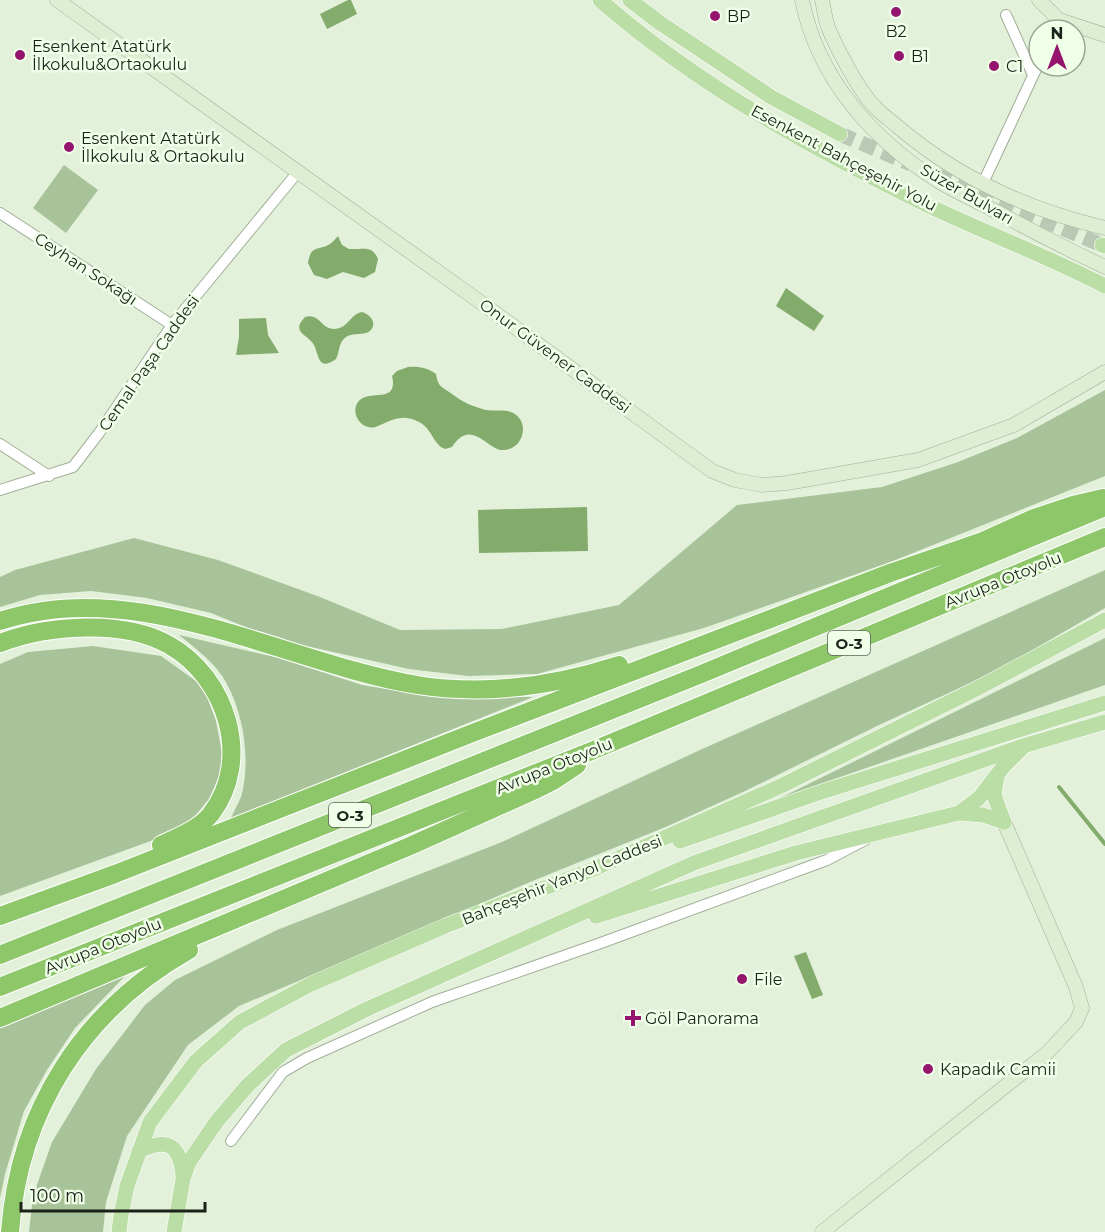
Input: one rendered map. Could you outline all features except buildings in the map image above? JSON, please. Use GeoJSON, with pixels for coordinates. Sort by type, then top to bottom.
{"type":"FeatureCollection","features":[{"type":"Feature","properties":{"kind":"highway"},"geometry":{"type":"LineString","coordinates":[[0,916],[205,840],[470,734],[890,573],[983,541],[1035,518],[1073,505],[1105,498]]}},
{"type":"Feature","properties":{"kind":"highway","name":"Avrupa Otoyolu"},"geometry":{"type":"LineString","coordinates":[[0,955],[699,675],[1105,507]]}},
{"type":"Feature","properties":{"kind":"highway","name":"Avrupa Otoyolu"},"geometry":{"type":"LineString","coordinates":[[0,987],[594,750],[1105,537]]}},
{"type":"Feature","properties":{"kind":"highway"},"geometry":{"type":"LineString","coordinates":[[0,621],[38,612],[127,610],[209,628],[343,669],[419,685],[475,689],[520,687],[557,682],[648,657],[686,652]]}},
{"type":"Feature","properties":{"kind":"highway"},"geometry":{"type":"LineString","coordinates":[[0,643],[29,634],[79,628],[100,628],[143,635],[168,645],[191,660],[208,678],[225,710],[231,741],[229,777],[210,814],[197,827],[180,837],[102,872],[88,883]]}},
{"type":"Feature","properties":{"kind":"highway"},"geometry":{"type":"LineString","coordinates":[[0,1018],[410,846],[537,789],[574,767],[594,750]]}},
{"type":"Feature","properties":{"kind":"highway"},"geometry":{"type":"LineString","coordinates":[[10,1232],[22,1158],[31,1128],[45,1096],[60,1072],[100,1021],[123,996],[171,960],[220,934],[300,898],[328,879]]}},
{"type":"Feature","properties":{"kind":"main road","name":"Onur Güvener Caddesi"},"geometry":{"type":"LineString","coordinates":[[57,0],[483,304],[712,471],[735,480],[762,485],[787,483],[918,460],[1014,425],[1105,372]]}},
{"type":"Feature","properties":{"kind":"main road","name":"Esenkent Bahçeşehir Yolu"},"geometry":{"type":"LineString","coordinates":[[600,0],[710,85],[816,147],[928,205],[1105,286]]}},
{"type":"Feature","properties":{"kind":"main road","name":"Esenkent Bahçeşehir Yolu"},"geometry":{"type":"LineString","coordinates":[[630,0],[660,23],[771,97],[840,134]]}},
{"type":"Feature","properties":{"kind":"main road","name":"Süzer Bulvarı"},"geometry":{"type":"LineString","coordinates":[[802,0],[806,19],[821,59],[841,92],[869,127],[899,153],[939,181],[1074,253],[1105,267]]}},
{"type":"Feature","properties":{"kind":"main road","name":"Süzer Bulvarı"},"geometry":{"type":"LineString","coordinates":[[822,0],[828,26],[850,69],[873,105],[909,136],[948,165],[1040,210],[1105,228]]}},
{"type":"Feature","properties":{"kind":"main road"},"geometry":{"type":"LineString","coordinates":[[1039,0],[1052,18]]}},
{"type":"Feature","properties":{"kind":"main road"},"geometry":{"type":"LineString","coordinates":[[1087,31],[1105,35]]}},
{"type":"Feature","properties":{"kind":"main road","name":"Bahçeşehir Yanyol Caddesi"},"geometry":{"type":"LineString","coordinates":[[120,1232],[127,1186],[150,1122],[195,1061],[240,1022],[321,979],[445,926],[594,869],[792,781],[980,687],[1105,620]]}},
{"type":"Feature","properties":{"kind":"main road"},"geometry":{"type":"LineString","coordinates":[[594,869],[821,792],[1105,702]]}},
{"type":"Feature","properties":{"kind":"main road"},"geometry":{"type":"LineString","coordinates":[[174,1232],[183,1179],[189,1162],[217,1121],[248,1084],[286,1050],[367,1009],[694,863],[1023,746],[1105,722]]}},
{"type":"Feature","properties":{"kind":"main road"},"geometry":{"type":"LineString","coordinates":[[959,813],[979,798],[1023,746]]}},
{"type":"Feature","properties":{"kind":"main road"},"geometry":{"type":"LineString","coordinates":[[822,1232],[1047,1053],[1076,1022],[1082,1008],[1076,987],[994,795],[998,776]]}},
{"type":"Feature","properties":{"kind":"main road"},"geometry":{"type":"LineString","coordinates":[[532,937],[796,853],[959,813],[983,815],[1004,822]]}},
{"type":"Feature","properties":{"kind":"main road"},"geometry":{"type":"LineString","coordinates":[[139,1151],[153,1144],[165,1144],[174,1148],[181,1158],[183,1179]]}},
{"type":"Feature","properties":{"kind":"street"},"geometry":{"type":"LineString","coordinates":[[1006,15],[1027,62]]}},
{"type":"Feature","properties":{"kind":"street"},"geometry":{"type":"LineString","coordinates":[[983,183],[1032,78]]}},
{"type":"Feature","properties":{"kind":"street","name":"Cemal Paşa Caddesi"},"geometry":{"type":"LineString","coordinates":[[0,490],[73,467],[99,434],[172,325],[297,172]]}},
{"type":"Feature","properties":{"kind":"street","name":"Ceyhan Sokağı"},"geometry":{"type":"LineString","coordinates":[[0,213],[172,325]]}},
{"type":"Feature","properties":{"kind":"street"},"geometry":{"type":"LineString","coordinates":[[0,444],[49,476]]}},
{"type":"Feature","properties":{"kind":"street"},"geometry":{"type":"LineString","coordinates":[[231,1141],[283,1072],[307,1058],[432,1002],[827,860],[878,833]]}},
{"type":"Feature","properties":{"kind":"shaded area"},"geometry":{"type":"Polygon","coordinates":[[[351,0],[357,14],[327,29],[320,14],[351,0]]]}},
{"type":"Feature","properties":{"kind":"shaded area"},"geometry":{"type":"Polygon","coordinates":[[[64,165],[98,190],[66,233],[33,208],[64,165]]]}},
{"type":"Feature","properties":{"kind":"shaded area"},"geometry":{"type":"Polygon","coordinates":[[[338,236],[342,245],[349,249],[373,251],[378,259],[375,272],[364,278],[343,272],[327,279],[314,275],[308,263],[311,253],[313,250],[330,244],[338,236]]]}},
{"type":"Feature","properties":{"kind":"shaded area"},"geometry":{"type":"Polygon","coordinates":[[[786,288],[824,316],[814,331],[776,306],[786,288]]]}},
{"type":"Feature","properties":{"kind":"shaded area"},"geometry":{"type":"Polygon","coordinates":[[[362,312],[372,319],[373,325],[370,331],[343,339],[336,359],[330,363],[322,363],[314,345],[300,330],[301,322],[305,317],[310,316],[326,327],[334,329],[343,327],[362,312]]]}},
{"type":"Feature","properties":{"kind":"shaded area"},"geometry":{"type":"Polygon","coordinates":[[[266,318],[268,335],[279,353],[236,355],[239,319],[266,318]]]}},
{"type":"Feature","properties":{"kind":"shaded area"},"geometry":{"type":"Polygon","coordinates":[[[408,367],[423,368],[433,372],[441,387],[468,404],[486,410],[505,411],[517,415],[523,429],[518,444],[509,449],[497,449],[479,437],[466,435],[452,447],[445,449],[438,444],[426,427],[412,419],[397,419],[373,428],[359,422],[355,412],[358,402],[369,396],[387,393],[393,385],[392,376],[397,371],[408,367]]]}},
{"type":"Feature","properties":{"kind":"shaded area"},"geometry":{"type":"Polygon","coordinates":[[[1105,390],[1105,476],[893,561],[704,628],[537,674],[468,676],[409,669],[275,639],[211,613],[147,598],[91,591],[40,595],[0,607],[0,577],[15,570],[134,538],[218,560],[320,597],[400,630],[502,629],[619,605],[737,505],[882,487],[958,462],[1017,438],[1105,390]]]}},
{"type":"Feature","properties":{"kind":"shaded area"},"geometry":{"type":"Polygon","coordinates":[[[587,507],[588,551],[479,553],[478,510],[587,507]]]}},
{"type":"Feature","properties":{"kind":"shaded area"},"geometry":{"type":"Polygon","coordinates":[[[1105,570],[1105,608],[995,672],[668,826],[239,1006],[188,1045],[127,1136],[106,1202],[103,1232],[29,1232],[33,1196],[52,1142],[96,1069],[145,1005],[175,980],[277,930],[502,842],[700,750],[1105,570]]]}},
{"type":"Feature","properties":{"kind":"shaded area"},"geometry":{"type":"Polygon","coordinates":[[[179,635],[279,658],[362,685],[429,696],[533,697],[231,818],[241,797],[245,769],[244,739],[238,710],[218,670],[179,635]]]}},
{"type":"Feature","properties":{"kind":"shaded area"},"geometry":{"type":"Polygon","coordinates":[[[1105,638],[1105,685],[780,798],[1105,638]]]}},
{"type":"Feature","properties":{"kind":"shaded area"},"geometry":{"type":"Polygon","coordinates":[[[93,646],[161,656],[203,686],[216,721],[222,753],[220,775],[209,799],[191,821],[167,835],[0,896],[0,664],[28,652],[93,646]]]}},
{"type":"Feature","properties":{"kind":"shaded area"},"geometry":{"type":"Polygon","coordinates":[[[806,952],[823,995],[812,999],[794,956],[806,952]]]}},
{"type":"Feature","properties":{"kind":"shaded area"},"geometry":{"type":"Polygon","coordinates":[[[126,975],[75,1028],[47,1070],[24,1111],[0,1198],[0,1027],[126,975]]]}},
{"type":"Feature","properties":{"kind":"waterway"},"geometry":{"type":"LineString","coordinates":[[1059,787],[1105,844]]}},
{"type":"Feature","properties":{"kind":"tunnel"},"geometry":{"type":"LineString","coordinates":[[840,134],[911,164]]}},
{"type":"Feature","properties":{"kind":"tunnel"},"geometry":{"type":"LineString","coordinates":[[936,175],[1102,245]]}},
{"type":"Feature","properties":{"kind":"place","name":"B2"},"geometry":{"type":"Point","coordinates":[896,12]}},
{"type":"Feature","properties":{"kind":"place","name":"BP"},"geometry":{"type":"Point","coordinates":[715,16]}},
{"type":"Feature","properties":{"kind":"place","name":"Esenkent Atatürk İlkokulu&Ortaokulu"},"geometry":{"type":"Point","coordinates":[20,55]}},
{"type":"Feature","properties":{"kind":"place","name":"B1"},"geometry":{"type":"Point","coordinates":[899,56]}},
{"type":"Feature","properties":{"kind":"place","name":"C1"},"geometry":{"type":"Point","coordinates":[994,66]}},
{"type":"Feature","properties":{"kind":"place","name":"Esenkent Atatürk İlkokulu & Ortaokulu"},"geometry":{"type":"Point","coordinates":[69,147]}},
{"type":"Feature","properties":{"kind":"place","name":"File"},"geometry":{"type":"Point","coordinates":[742,979]}},
{"type":"Feature","properties":{"kind":"place","name":"Göl Panorama"},"geometry":{"type":"Point","coordinates":[633,1018]}},
{"type":"Feature","properties":{"kind":"place","name":"Kapadık Camii"},"geometry":{"type":"Point","coordinates":[928,1069]}}]}
